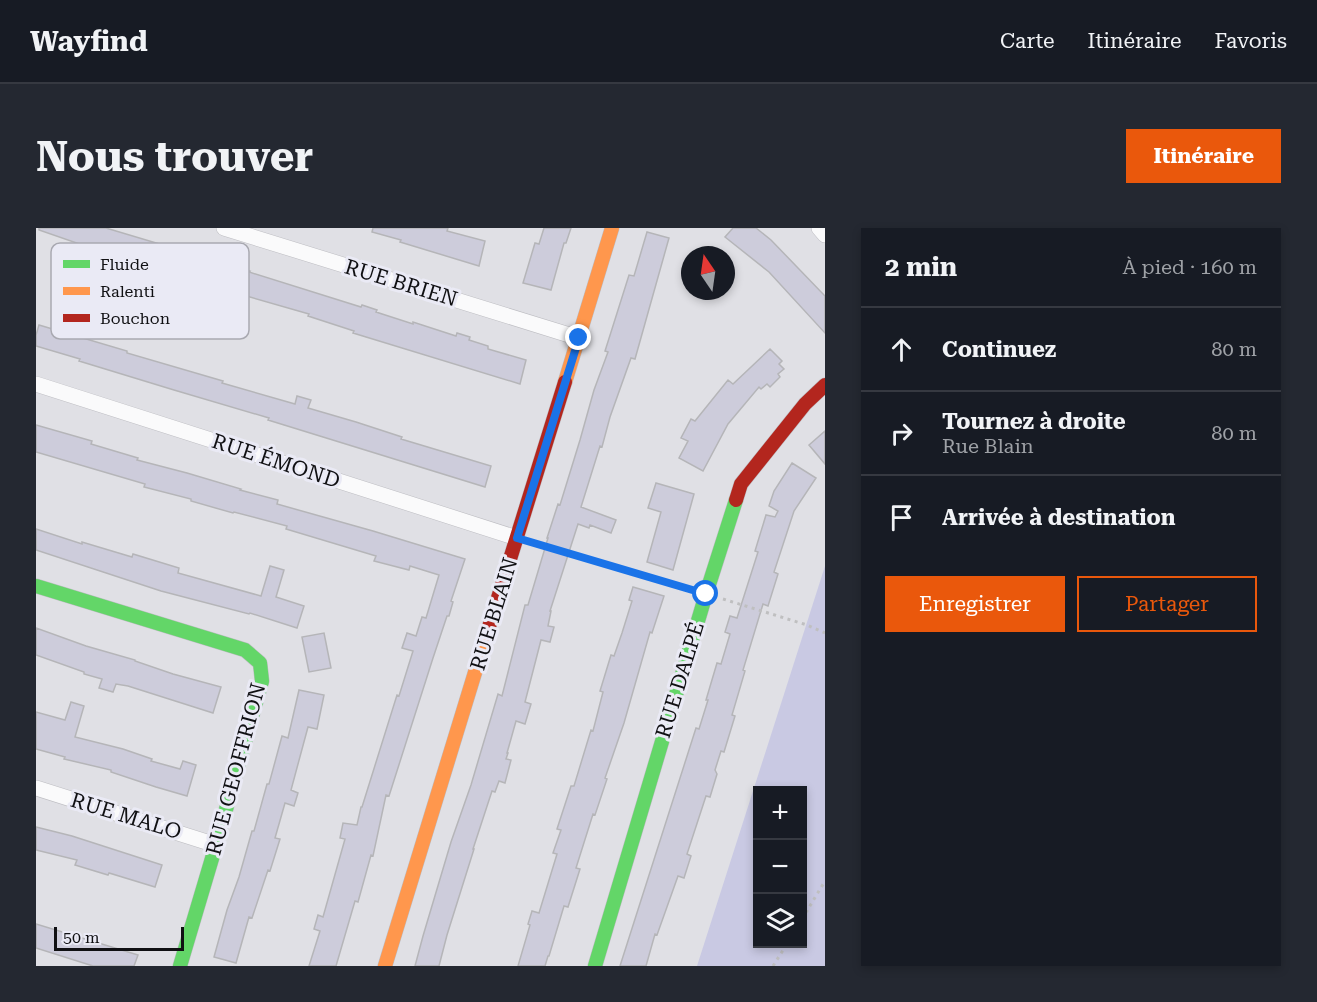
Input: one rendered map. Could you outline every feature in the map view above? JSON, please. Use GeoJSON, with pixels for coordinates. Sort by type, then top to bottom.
{"type":"FeatureCollection","features":[{"type":"Feature","properties":{"kind":"street","name":"RUE BRIEN"},"geometry":{"type":"LineString","coordinates":[[224,228],[579,338]]}},
{"type":"Feature","properties":{"kind":"street","name":"RUE BLAIN"},"geometry":{"type":"LineString","coordinates":[[385,966],[612,228]]}},
{"type":"Feature","properties":{"kind":"street"},"geometry":{"type":"LineString","coordinates":[[819,228],[825,235]]}},
{"type":"Feature","properties":{"kind":"street","name":"RUE ÉMOND"},"geometry":{"type":"LineString","coordinates":[[36,384],[517,538]]}},
{"type":"Feature","properties":{"kind":"street","name":"RUE DALPÉ"},"geometry":{"type":"LineString","coordinates":[[595,966],[741,484],[805,404],[825,385]]}},
{"type":"Feature","properties":{"kind":"street","name":"RUE GEOFFRION"},"geometry":{"type":"LineString","coordinates":[[36,586],[245,650],[260,663],[262,681],[180,966]]}},
{"type":"Feature","properties":{"kind":"street","name":"RUE MALO"},"geometry":{"type":"LineString","coordinates":[[36,788],[216,845]]}},
{"type":"Feature","properties":{"kind":"path"},"geometry":{"type":"LineString","coordinates":[[517,538],[807,625],[825,633]]}},
{"type":"Feature","properties":{"kind":"path"},"geometry":{"type":"LineString","coordinates":[[807,911],[825,881]]}},
{"type":"Feature","properties":{"kind":"path"},"geometry":{"type":"LineString","coordinates":[[773,966],[784,948]]}},
{"type":"Feature","properties":{"kind":"shaded area"},"geometry":{"type":"Polygon","coordinates":[[[825,566],[825,966],[697,966],[753,791],[753,948],[807,948],[807,786],[755,786],[825,566]]]}},
{"type":"Feature","properties":{"kind":"building"},"geometry":{"type":"Polygon","coordinates":[[[39,228],[106,228],[156,243],[77,243],[39,230],[39,228]]]}},
{"type":"Feature","properties":{"kind":"building"},"geometry":{"type":"Polygon","coordinates":[[[373,228],[448,228],[447,231],[485,241],[479,266],[372,232],[373,228]]]}},
{"type":"Feature","properties":{"kind":"building"},"geometry":{"type":"Polygon","coordinates":[[[544,228],[571,228],[566,243],[564,243],[551,290],[523,283],[535,243],[539,244],[544,228]]]}},
{"type":"Feature","properties":{"kind":"building"},"geometry":{"type":"Polygon","coordinates":[[[733,228],[756,228],[771,240],[825,296],[825,333],[769,272],[725,237],[733,228]]]}},
{"type":"Feature","properties":{"kind":"building"},"geometry":{"type":"Polygon","coordinates":[[[647,232],[669,238],[635,359],[631,358],[581,507],[616,520],[611,533],[590,525],[589,528],[578,524],[550,611],[548,626],[554,627],[550,642],[541,640],[525,702],[531,704],[525,724],[516,721],[507,753],[506,759],[511,760],[505,783],[499,781],[495,792],[492,791],[439,966],[415,966],[498,694],[502,696],[525,605],[528,605],[547,538],[558,504],[560,505],[594,390],[608,352],[605,351],[629,275],[634,276],[647,232]]]}},
{"type":"Feature","properties":{"kind":"building"},"geometry":{"type":"Polygon","coordinates":[[[249,272],[361,307],[362,305],[413,324],[413,322],[456,336],[457,333],[470,337],[469,340],[488,346],[488,349],[526,360],[520,384],[353,333],[354,331],[308,316],[309,314],[249,297],[249,272]]]}},
{"type":"Feature","properties":{"kind":"building"},"geometry":{"type":"Polygon","coordinates":[[[39,325],[51,329],[51,339],[86,339],[295,404],[297,396],[311,400],[308,408],[491,466],[485,487],[268,420],[269,418],[79,361],[80,359],[36,346],[39,325]]]}},
{"type":"Feature","properties":{"kind":"building"},"geometry":{"type":"Polygon","coordinates":[[[770,349],[782,361],[779,364],[784,369],[778,374],[780,377],[770,387],[767,384],[761,389],[759,387],[728,424],[703,471],[679,458],[688,441],[681,438],[691,419],[695,421],[728,380],[733,384],[770,349]]]}},
{"type":"Feature","properties":{"kind":"building"},"geometry":{"type":"Polygon","coordinates":[[[36,425],[92,441],[91,444],[138,458],[137,460],[278,500],[277,504],[465,559],[451,601],[453,602],[449,616],[447,616],[389,796],[386,795],[373,856],[371,855],[358,902],[355,901],[336,966],[309,966],[320,931],[314,929],[318,915],[323,917],[345,839],[340,838],[343,823],[357,825],[397,695],[399,696],[413,651],[402,648],[407,633],[416,636],[422,617],[426,618],[439,575],[410,566],[409,570],[374,561],[376,556],[286,529],[287,526],[191,501],[191,499],[144,487],[145,484],[36,452],[36,425]]]}},
{"type":"Feature","properties":{"kind":"building"},"geometry":{"type":"Polygon","coordinates":[[[825,431],[825,464],[809,445],[825,431]]]}},
{"type":"Feature","properties":{"kind":"building"},"geometry":{"type":"Polygon","coordinates":[[[792,463],[816,478],[794,511],[774,572],[778,574],[768,606],[763,604],[743,670],[745,671],[732,715],[735,716],[724,752],[721,751],[715,770],[717,774],[710,797],[706,796],[687,854],[691,856],[684,878],[678,876],[657,935],[655,934],[646,966],[620,966],[696,728],[699,729],[717,663],[721,664],[730,634],[725,632],[730,616],[737,618],[758,552],[755,551],[766,515],[775,517],[778,511],[769,506],[774,491],[792,463]]]}},
{"type":"Feature","properties":{"kind":"building"},"geometry":{"type":"Polygon","coordinates":[[[656,483],[694,494],[673,570],[647,562],[661,512],[648,508],[656,483]]]}},
{"type":"Feature","properties":{"kind":"building"},"geometry":{"type":"Polygon","coordinates":[[[36,529],[132,557],[133,554],[179,568],[178,573],[261,596],[270,566],[284,570],[276,597],[304,606],[297,628],[250,613],[161,591],[36,550],[36,529]]]}},
{"type":"Feature","properties":{"kind":"building"},"geometry":{"type":"Polygon","coordinates":[[[633,587],[664,596],[652,633],[650,632],[624,723],[605,778],[607,779],[576,868],[580,869],[568,907],[564,906],[549,956],[545,966],[518,966],[532,911],[539,913],[557,854],[553,853],[561,830],[557,829],[571,786],[574,786],[591,730],[593,731],[603,692],[600,691],[611,655],[614,656],[622,633],[632,601],[629,600],[633,587]]]}},
{"type":"Feature","properties":{"kind":"building"},"geometry":{"type":"Polygon","coordinates":[[[36,628],[173,674],[221,687],[213,713],[128,686],[116,684],[113,692],[99,688],[102,679],[36,655],[36,628]]]}},
{"type":"Feature","properties":{"kind":"building"},"geometry":{"type":"Polygon","coordinates":[[[324,633],[331,668],[309,672],[302,637],[324,633]]]}},
{"type":"Feature","properties":{"kind":"building"},"geometry":{"type":"Polygon","coordinates":[[[299,690],[324,695],[317,729],[308,727],[291,790],[298,793],[294,806],[285,803],[275,838],[280,839],[252,918],[249,917],[236,963],[214,957],[282,736],[288,738],[299,690]]]}},
{"type":"Feature","properties":{"kind":"building"},"geometry":{"type":"Polygon","coordinates":[[[71,702],[84,706],[75,737],[123,749],[152,759],[151,761],[180,769],[183,761],[196,765],[187,796],[111,772],[111,770],[64,759],[65,757],[36,749],[36,712],[65,720],[71,702]]]}},
{"type":"Feature","properties":{"kind":"building"},"geometry":{"type":"Polygon","coordinates":[[[36,827],[162,865],[155,887],[75,865],[77,860],[36,850],[36,827]]]}},
{"type":"Feature","properties":{"kind":"building"},"geometry":{"type":"Polygon","coordinates":[[[36,924],[138,955],[134,966],[93,966],[36,948],[36,924]]]}},
{"type":"Feature","properties":{"kind":"traffic: fast"},"geometry":{"type":"LineString","coordinates":[[595,966],[736,500]]}},
{"type":"Feature","properties":{"kind":"traffic: fast"},"geometry":{"type":"LineString","coordinates":[[36,586],[245,650],[260,663],[262,681],[180,966]]}},
{"type":"Feature","properties":{"kind":"traffic: slow"},"geometry":{"type":"LineString","coordinates":[[565,382],[612,228]]}},
{"type":"Feature","properties":{"kind":"traffic: slow"},"geometry":{"type":"LineString","coordinates":[[385,966],[488,630]]}},
{"type":"Feature","properties":{"kind":"traffic: jam"},"geometry":{"type":"LineString","coordinates":[[488,630],[565,382]]}},
{"type":"Feature","properties":{"kind":"traffic: jam"},"geometry":{"type":"LineString","coordinates":[[736,500],[741,484],[805,404],[825,385]]}},
{"type":"Feature","properties":{"kind":"route"},"geometry":{"type":"LineString","coordinates":[[579,338],[517,538],[706,594]]}}]}
